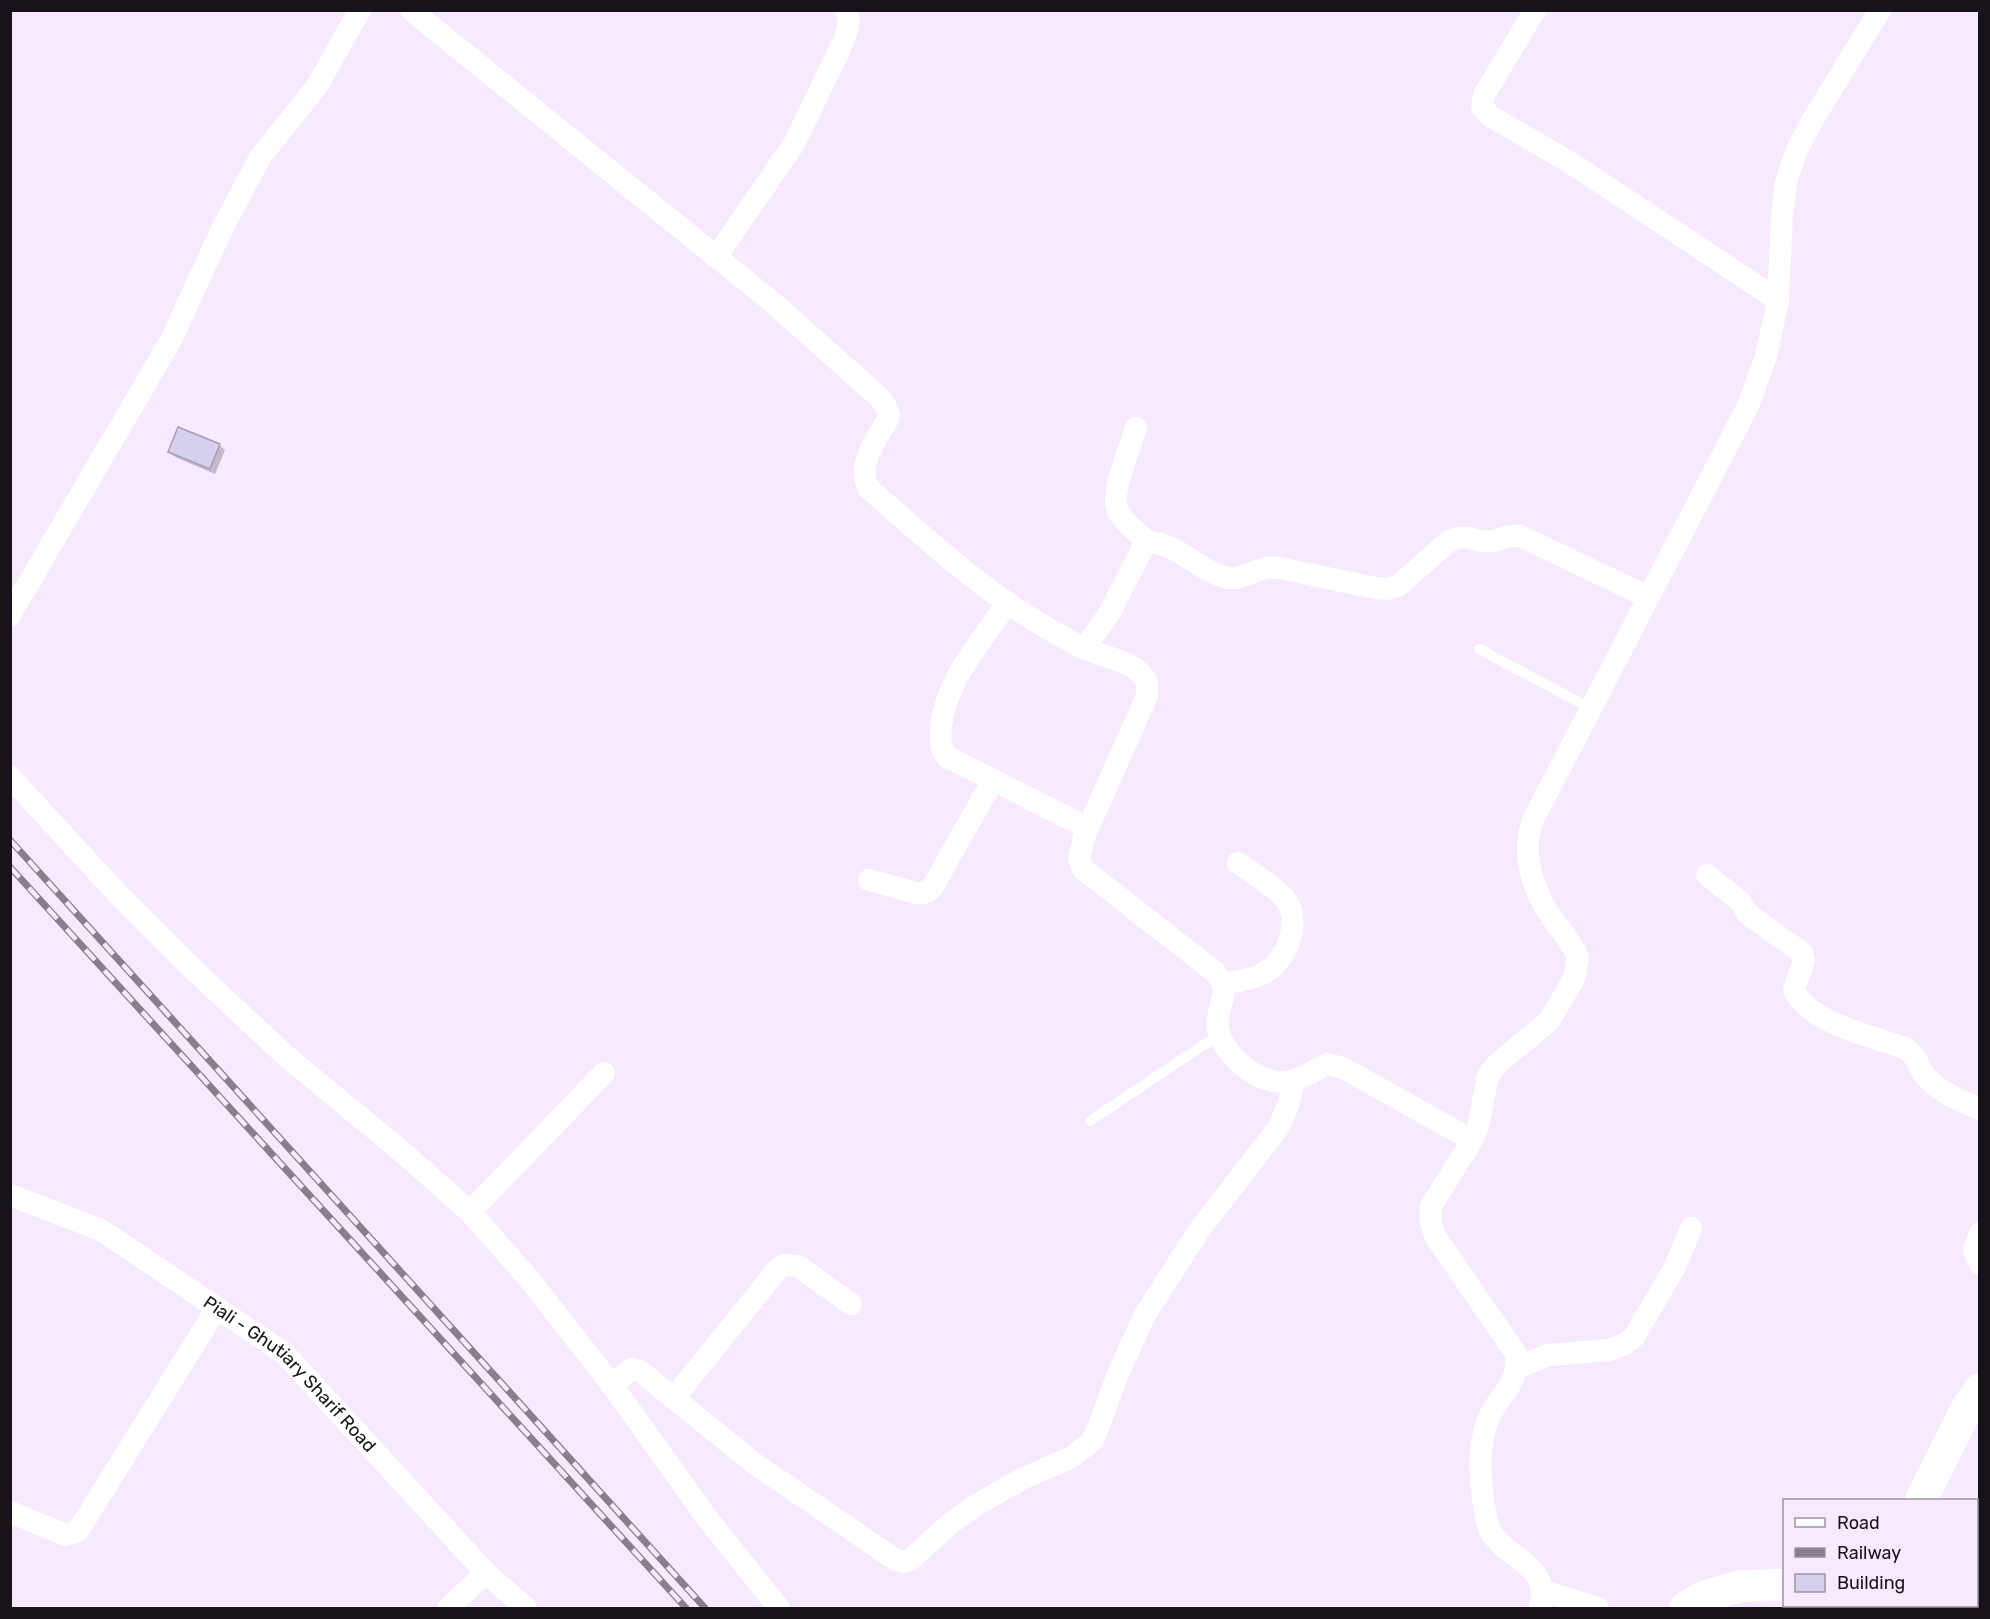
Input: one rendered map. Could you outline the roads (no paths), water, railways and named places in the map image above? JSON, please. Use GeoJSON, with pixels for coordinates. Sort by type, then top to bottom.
{"type":"FeatureCollection","features":[{"type":"Feature","properties":{"kind":"main road"},"geometry":{"type":"LineString","coordinates":[[1922,1499],[1966,1410],[1980,1389]]}},
{"type":"Feature","properties":{"kind":"main road"},"geometry":{"type":"LineString","coordinates":[[1685,1608],[1701,1598],[1740,1586],[1783,1585]]}},
{"type":"Feature","properties":{"kind":"street"},"geometry":{"type":"LineString","coordinates":[[10,615],[171,340],[223,227],[261,156],[317,86],[360,10]]}},
{"type":"Feature","properties":{"kind":"street"},"geometry":{"type":"LineString","coordinates":[[411,10],[771,302],[880,398],[889,414],[867,457],[864,478],[868,488],[946,556],[1007,603],[1084,649],[1133,667],[1143,676],[1148,687],[1147,696],[1088,828],[1079,860],[1083,869],[1215,972],[1223,984],[1223,993],[1218,1008],[1218,1028],[1225,1048],[1257,1076],[1275,1083],[1294,1081],[1328,1064],[1343,1068],[1472,1140]]}},
{"type":"Feature","properties":{"kind":"street"},"geometry":{"type":"LineString","coordinates":[[716,257],[794,144],[845,38],[848,27],[846,10]]}},
{"type":"Feature","properties":{"kind":"street"},"geometry":{"type":"LineString","coordinates":[[1535,10],[1484,95],[1482,107],[1490,116],[1571,163],[1778,300]]}},
{"type":"Feature","properties":{"kind":"street"},"geometry":{"type":"LineString","coordinates":[[1598,1608],[1541,1600],[1539,1580],[1529,1567],[1499,1541],[1489,1529],[1480,1464],[1482,1441],[1489,1418],[1513,1380],[1517,1368],[1516,1354],[1435,1236],[1431,1222],[1431,1206],[1478,1127],[1488,1076],[1497,1064],[1549,1021],[1574,979],[1578,957],[1542,902],[1532,876],[1527,835],[1590,708],[1748,406],[1766,357],[1778,300],[1786,182],[1796,152],[1812,121],[1880,10]]}},
{"type":"Feature","properties":{"kind":"street"},"geometry":{"type":"LineString","coordinates":[[1136,428],[1117,490],[1115,502],[1118,511],[1127,523],[1148,542],[1159,542],[1225,578],[1239,578],[1267,567],[1387,589],[1398,586],[1449,541],[1459,537],[1468,537],[1492,541],[1510,535],[1520,536],[1648,597]]}},
{"type":"Feature","properties":{"kind":"street"},"geometry":{"type":"LineString","coordinates":[[1084,649],[1109,614],[1142,549],[1148,542]]}},
{"type":"Feature","properties":{"kind":"street"},"geometry":{"type":"LineString","coordinates":[[1007,603],[957,676],[943,712],[942,750],[947,757],[1088,828]]}},
{"type":"Feature","properties":{"kind":"street"},"geometry":{"type":"LineString","coordinates":[[10,777],[117,893],[195,972],[286,1056],[401,1151],[470,1212],[529,1279],[612,1385],[707,1518],[779,1608]]}},
{"type":"Feature","properties":{"kind":"street"},"geometry":{"type":"LineString","coordinates":[[869,880],[923,894],[932,888],[993,780]]}},
{"type":"Feature","properties":{"kind":"street"},"geometry":{"type":"LineString","coordinates":[[1223,984],[1263,974],[1272,968],[1282,955],[1293,924],[1291,909],[1285,898],[1238,863]]}},
{"type":"Feature","properties":{"kind":"street"},"geometry":{"type":"LineString","coordinates":[[1707,875],[1741,902],[1748,914],[1802,953],[1804,961],[1794,989],[1815,1013],[1828,1021],[1905,1048],[1919,1061],[1928,1080],[1951,1097],[1980,1109]]}},
{"type":"Feature","properties":{"kind":"street"},"geometry":{"type":"LineString","coordinates":[[470,1212],[604,1073]]}},
{"type":"Feature","properties":{"kind":"street"},"geometry":{"type":"LineString","coordinates":[[612,1385],[631,1369],[635,1369],[765,1471],[896,1560],[904,1562],[910,1560],[951,1523],[976,1505],[1022,1479],[1072,1457],[1092,1441],[1119,1371],[1146,1313],[1200,1229],[1279,1127],[1289,1103],[1294,1081]]}},
{"type":"Feature","properties":{"kind":"street","name":"Piali - Ghutiary Sharif Road"},"geometry":{"type":"LineString","coordinates":[[10,1195],[101,1230],[284,1353],[496,1582],[526,1608]]}},
{"type":"Feature","properties":{"kind":"street"},"geometry":{"type":"LineString","coordinates":[[1517,1368],[1548,1354],[1609,1350],[1623,1345],[1634,1337],[1675,1267],[1691,1228]]}},
{"type":"Feature","properties":{"kind":"street"},"geometry":{"type":"LineString","coordinates":[[1980,1233],[1974,1251],[1980,1264]]}},
{"type":"Feature","properties":{"kind":"street"},"geometry":{"type":"LineString","coordinates":[[674,1398],[783,1265],[798,1266],[852,1304]]}},
{"type":"Feature","properties":{"kind":"street"},"geometry":{"type":"LineString","coordinates":[[10,1512],[66,1535],[78,1531],[217,1308]]}},
{"type":"Feature","properties":{"kind":"street"},"geometry":{"type":"LineString","coordinates":[[448,1608],[496,1582]]}},
{"type":"Feature","properties":{"kind":"lane"},"geometry":{"type":"LineString","coordinates":[[1479,649],[1590,708]]}},
{"type":"Feature","properties":{"kind":"lane"},"geometry":{"type":"LineString","coordinates":[[1090,1120],[1220,1034]]}},
{"type":"Feature","properties":{"kind":"railway"},"geometry":{"type":"LineString","coordinates":[[10,840],[705,1608]]}},
{"type":"Feature","properties":{"kind":"railway"},"geometry":{"type":"LineString","coordinates":[[10,867],[686,1608]]}}]}
